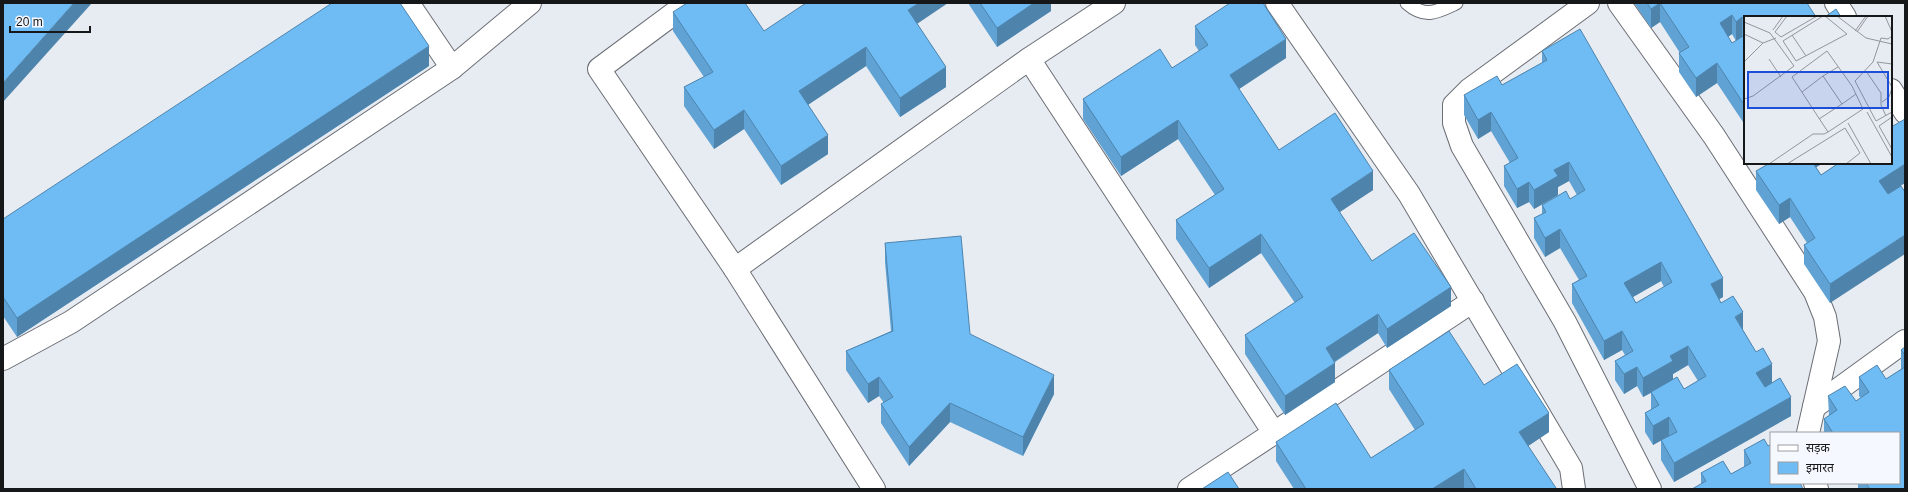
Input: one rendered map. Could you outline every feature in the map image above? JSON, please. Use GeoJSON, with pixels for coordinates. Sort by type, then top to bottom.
{"type":"FeatureCollection","features":[{"type":"Feature","properties":{"kind":"street"},"geometry":{"type":"LineString","coordinates":[[408,3],[452,68]]}},
{"type":"Feature","properties":{"kind":"street"},"geometry":{"type":"LineString","coordinates":[[3,359],[71,322],[452,68],[530,3]]}},
{"type":"Feature","properties":{"kind":"street"},"geometry":{"type":"LineString","coordinates":[[688,3],[599,69],[735,269],[874,489]]}},
{"type":"Feature","properties":{"kind":"street"},"geometry":{"type":"LineString","coordinates":[[735,269],[1029,59],[1114,3]]}},
{"type":"Feature","properties":{"kind":"street"},"geometry":{"type":"LineString","coordinates":[[1277,3],[1409,194],[1571,468],[1574,489]]}},
{"type":"Feature","properties":{"kind":"street"},"geometry":{"type":"LineString","coordinates":[[1588,3],[1469,90],[1454,105],[1454,123],[1462,146],[1565,322],[1650,489]]}},
{"type":"Feature","properties":{"kind":"street"},"geometry":{"type":"LineString","coordinates":[[1619,3],[1714,136],[1816,292],[1825,316],[1829,341],[1808,432]]}},
{"type":"Feature","properties":{"kind":"street"},"geometry":{"type":"LineString","coordinates":[[1836,3],[1844,16]]}},
{"type":"Feature","properties":{"kind":"street"},"geometry":{"type":"LineString","coordinates":[[1029,59],[1274,433]]}},
{"type":"Feature","properties":{"kind":"street"},"geometry":{"type":"LineString","coordinates":[[1892,92],[1905,112]]}},
{"type":"Feature","properties":{"kind":"street"},"geometry":{"type":"LineString","coordinates":[[1189,489],[1473,301]]}},
{"type":"Feature","properties":{"kind":"street"},"geometry":{"type":"LineString","coordinates":[[1814,407],[1905,341]]}},
{"type":"Feature","properties":{"kind":"lane"},"geometry":{"type":"LineString","coordinates":[[1407,3],[1414,9],[1434,13],[1456,3]]}},
{"type":"Feature","properties":{"kind":"building"},"geometry":{"type":"Polygon","coordinates":[[[3,3],[74,3],[3,83],[3,3]]]}},
{"type":"Feature","properties":{"kind":"building"},"geometry":{"type":"Polygon","coordinates":[[[332,3],[400,3],[429,46],[17,318],[3,297],[3,219],[332,3]]]}},
{"type":"Feature","properties":{"kind":"building"},"geometry":{"type":"Polygon","coordinates":[[[687,3],[745,3],[764,31],[806,3],[919,3],[908,10],[946,67],[900,98],[866,47],[799,91],[828,135],[781,166],[744,110],[714,130],[684,87],[713,72],[673,12],[687,3]]]}},
{"type":"Feature","properties":{"kind":"building"},"geometry":{"type":"Polygon","coordinates":[[[980,3],[1034,3],[997,28],[980,3]]]}},
{"type":"Feature","properties":{"kind":"building"},"geometry":{"type":"Polygon","coordinates":[[[1230,3],[1263,3],[1286,39],[1230,75],[1279,150],[1335,113],[1373,171],[1331,199],[1372,261],[1414,233],[1451,287],[1387,329],[1378,314],[1326,348],[1335,363],[1285,396],[1245,335],[1303,297],[1261,234],[1209,268],[1176,220],[1224,189],[1178,120],[1121,157],[1083,99],[1160,49],[1172,68],[1208,45],[1195,26],[1230,3]]]}},
{"type":"Feature","properties":{"kind":"building"},"geometry":{"type":"Polygon","coordinates":[[[1647,3],[1660,3],[1651,9],[1647,3]]]}},
{"type":"Feature","properties":{"kind":"building"},"geometry":{"type":"Polygon","coordinates":[[[1660,3],[1807,3],[1815,16],[1744,16],[1744,20],[1742,17],[1736,22],[1732,15],[1720,23],[1732,43],[1744,36],[1744,104],[1717,63],[1696,78],[1679,53],[1689,47],[1660,3]]]}},
{"type":"Feature","properties":{"kind":"building"},"geometry":{"type":"Polygon","coordinates":[[[1836,9],[1840,16],[1826,16],[1836,9]]]}},
{"type":"Feature","properties":{"kind":"building"},"geometry":{"type":"Polygon","coordinates":[[[1580,29],[1723,278],[1711,284],[1721,303],[1733,296],[1743,312],[1735,317],[1756,352],[1763,348],[1772,364],[1756,373],[1765,387],[1780,378],[1791,397],[1674,463],[1661,440],[1677,432],[1669,417],[1653,426],[1645,413],[1659,405],[1651,392],[1677,377],[1684,389],[1706,376],[1688,346],[1670,356],[1673,361],[1643,378],[1637,367],[1624,374],[1615,361],[1633,351],[1622,331],[1604,341],[1572,284],[1587,276],[1560,229],[1545,238],[1534,218],[1546,212],[1542,205],[1566,191],[1570,199],[1585,190],[1569,162],[1554,170],[1558,176],[1534,190],[1529,182],[1517,189],[1504,166],[1518,158],[1491,112],[1478,120],[1464,95],[1497,76],[1502,85],[1547,60],[1542,51],[1580,29]],[[1661,262],[1624,283],[1636,303],[1672,282],[1661,262]]]}},
{"type":"Feature","properties":{"kind":"building"},"geometry":{"type":"Polygon","coordinates":[[[1905,119],[1905,164],[1879,181],[1888,194],[1901,186],[1905,192],[1905,235],[1830,284],[1804,245],[1815,238],[1790,198],[1779,205],[1756,171],[1768,164],[1814,164],[1821,175],[1838,164],[1892,164],[1892,124],[1893,126],[1905,119]]]}},
{"type":"Feature","properties":{"kind":"building"},"geometry":{"type":"Polygon","coordinates":[[[961,236],[970,334],[1054,375],[1023,437],[950,403],[909,447],[881,404],[893,397],[879,377],[868,384],[846,351],[893,331],[885,243],[961,236]]]}},
{"type":"Feature","properties":{"kind":"building"},"geometry":{"type":"Polygon","coordinates":[[[1449,331],[1484,385],[1517,364],[1549,413],[1519,432],[1556,488],[1476,489],[1464,469],[1432,489],[1306,489],[1276,442],[1336,403],[1371,458],[1424,424],[1389,370],[1449,331]]]}},
{"type":"Feature","properties":{"kind":"building"},"geometry":{"type":"Polygon","coordinates":[[[1905,347],[1905,355],[1901,350],[1905,347]]]}},
{"type":"Feature","properties":{"kind":"building"},"geometry":{"type":"Polygon","coordinates":[[[1877,365],[1886,379],[1905,367],[1905,489],[1870,489],[1867,484],[1900,484],[1900,432],[1832,432],[1824,419],[1837,410],[1828,396],[1845,386],[1856,401],[1869,392],[1859,377],[1877,365]]]}},
{"type":"Feature","properties":{"kind":"building"},"geometry":{"type":"Polygon","coordinates":[[[1764,439],[1768,446],[1770,445],[1770,484],[1800,484],[1803,489],[1692,489],[1706,481],[1701,473],[1723,461],[1731,474],[1751,463],[1744,450],[1764,439]]]}},
{"type":"Feature","properties":{"kind":"building"},"geometry":{"type":"Polygon","coordinates":[[[1228,472],[1239,489],[1202,489],[1228,472]]]}}]}
